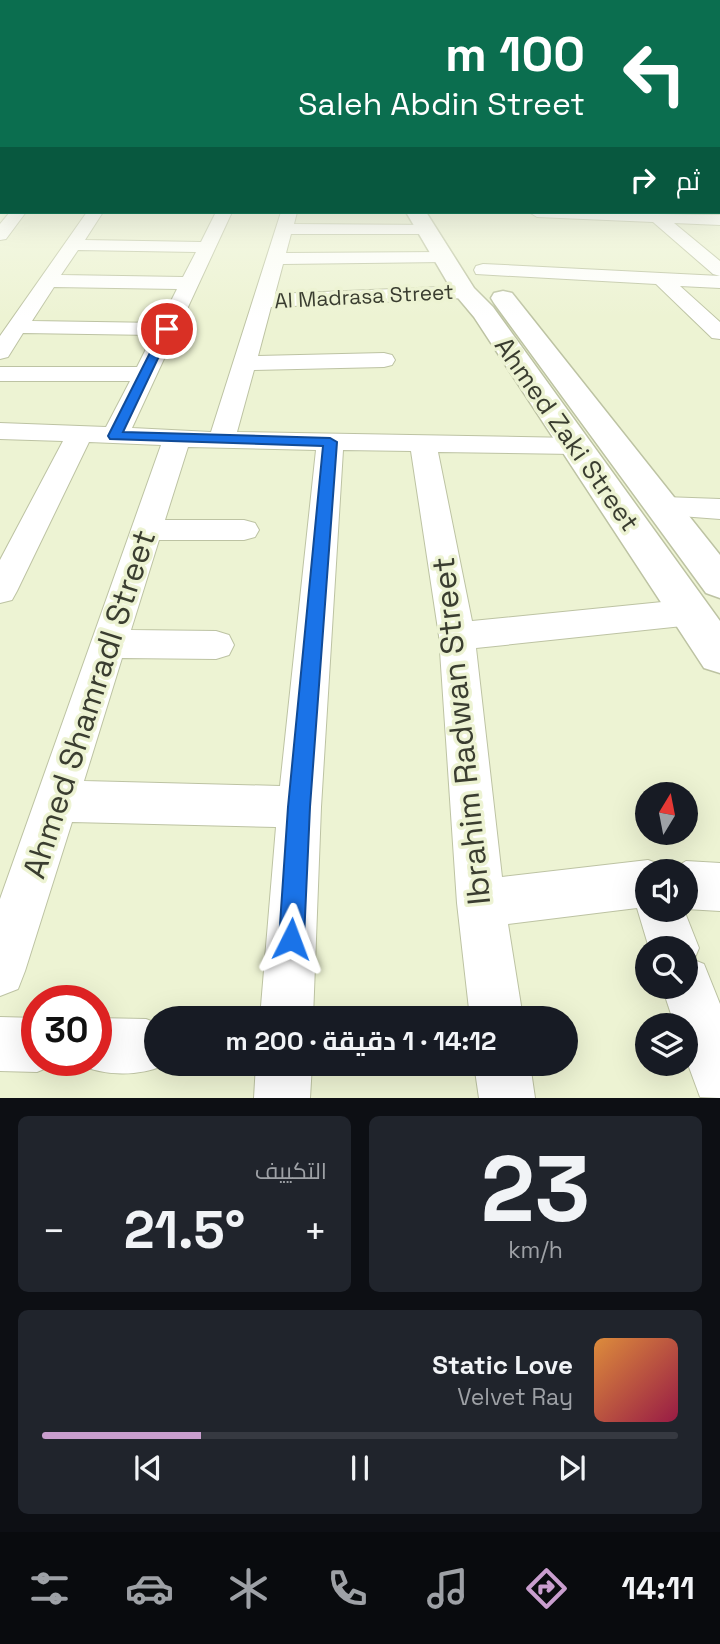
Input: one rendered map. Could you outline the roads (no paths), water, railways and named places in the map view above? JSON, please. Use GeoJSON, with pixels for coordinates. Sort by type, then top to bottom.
{"type":"FeatureCollection","features":[{"type":"Feature","properties":{"kind":"street"},"geometry":{"type":"LineString","coordinates":[[0,352],[92,216]]}},
{"type":"Feature","properties":{"kind":"street"},"geometry":{"type":"LineString","coordinates":[[115,436],[222,216]]}},
{"type":"Feature","properties":{"kind":"street"},"geometry":{"type":"LineString","coordinates":[[654,216],[720,270]]}},
{"type":"Feature","properties":{"kind":"street"},"geometry":{"type":"LineString","coordinates":[[669,216],[720,220]]}},
{"type":"Feature","properties":{"kind":"street"},"geometry":{"type":"LineString","coordinates":[[222,440],[287,220],[429,217]]}},
{"type":"Feature","properties":{"kind":"street","name":"Ahmed Zaki Street"},"geometry":{"type":"LineString","coordinates":[[429,217],[445,257],[486,296],[574,446],[720,655]]}},
{"type":"Feature","properties":{"kind":"street","name":"Ahmed Zaki Street"},"geometry":{"type":"LineString","coordinates":[[429,217],[486,296],[664,507],[720,583]]}},
{"type":"Feature","properties":{"kind":"street"},"geometry":{"type":"LineString","coordinates":[[73,245],[207,247]]}},
{"type":"Feature","properties":{"kind":"street"},"geometry":{"type":"LineString","coordinates":[[699,252],[720,252]]}},
{"type":"Feature","properties":{"kind":"street"},"geometry":{"type":"LineString","coordinates":[[275,259],[445,257]]}},
{"type":"Feature","properties":{"kind":"street"},"geometry":{"type":"LineString","coordinates":[[48,281],[189,283]]}},
{"type":"Feature","properties":{"kind":"street"},"geometry":{"type":"LineString","coordinates":[[663,281],[720,333]]}},
{"type":"Feature","properties":{"kind":"street","name":"Al Madrasa Street"},"geometry":{"type":"LineString","coordinates":[[263,301],[486,296],[663,281],[720,282]]}},
{"type":"Feature","properties":{"kind":"street"},"geometry":{"type":"LineString","coordinates":[[17,327],[167,329]]}},
{"type":"Feature","properties":{"kind":"street"},"geometry":{"type":"LineString","coordinates":[[244,363],[384,360]]}},
{"type":"Feature","properties":{"kind":"street"},"geometry":{"type":"LineString","coordinates":[[0,374],[145,373]]}},
{"type":"Feature","properties":{"kind":"street"},"geometry":{"type":"LineString","coordinates":[[0,431],[177,439],[574,446]]}},
{"type":"Feature","properties":{"kind":"street"},"geometry":{"type":"LineString","coordinates":[[0,591],[80,434]]}},
{"type":"Feature","properties":{"kind":"street","name":"Ahmed Shamradl Street"},"geometry":{"type":"LineString","coordinates":[[0,971],[177,439]]}},
{"type":"Feature","properties":{"kind":"street"},"geometry":{"type":"LineString","coordinates":[[288,1006],[299,807],[330,442]]}},
{"type":"Feature","properties":{"kind":"street","name":"Ibrahim Radwan Street"},"geometry":{"type":"LineString","coordinates":[[423,444],[457,636],[481,903],[494,1006]]}},
{"type":"Feature","properties":{"kind":"street"},"geometry":{"type":"LineString","coordinates":[[664,507],[720,509]]}},
{"type":"Feature","properties":{"kind":"street"},"geometry":{"type":"LineString","coordinates":[[147,530],[244,530]]}},
{"type":"Feature","properties":{"kind":"street"},"geometry":{"type":"LineString","coordinates":[[457,636],[692,612]]}},
{"type":"Feature","properties":{"kind":"street"},"geometry":{"type":"LineString","coordinates":[[109,644],[216,645]]}},
{"type":"Feature","properties":{"kind":"street"},"geometry":{"type":"LineString","coordinates":[[56,802],[299,807]]}},
{"type":"Feature","properties":{"kind":"street"},"geometry":{"type":"LineString","coordinates":[[481,903],[635,885]]}},
{"type":"Feature","properties":{"kind":"street"},"geometry":{"type":"LineString","coordinates":[[698,886],[720,887]]}},
{"type":"Feature","properties":{"kind":"street"},"geometry":{"type":"LineString","coordinates":[[692,999],[720,1077]]}},
{"type":"Feature","properties":{"kind":"street"},"geometry":{"type":"LineString","coordinates":[[0,1044],[21,1045]]}},
{"type":"Feature","properties":{"kind":"street"},"geometry":{"type":"LineString","coordinates":[[282,1098],[283,1076]]}},
{"type":"Feature","properties":{"kind":"street"},"geometry":{"type":"LineString","coordinates":[[504,1076],[507,1098]]}}]}
